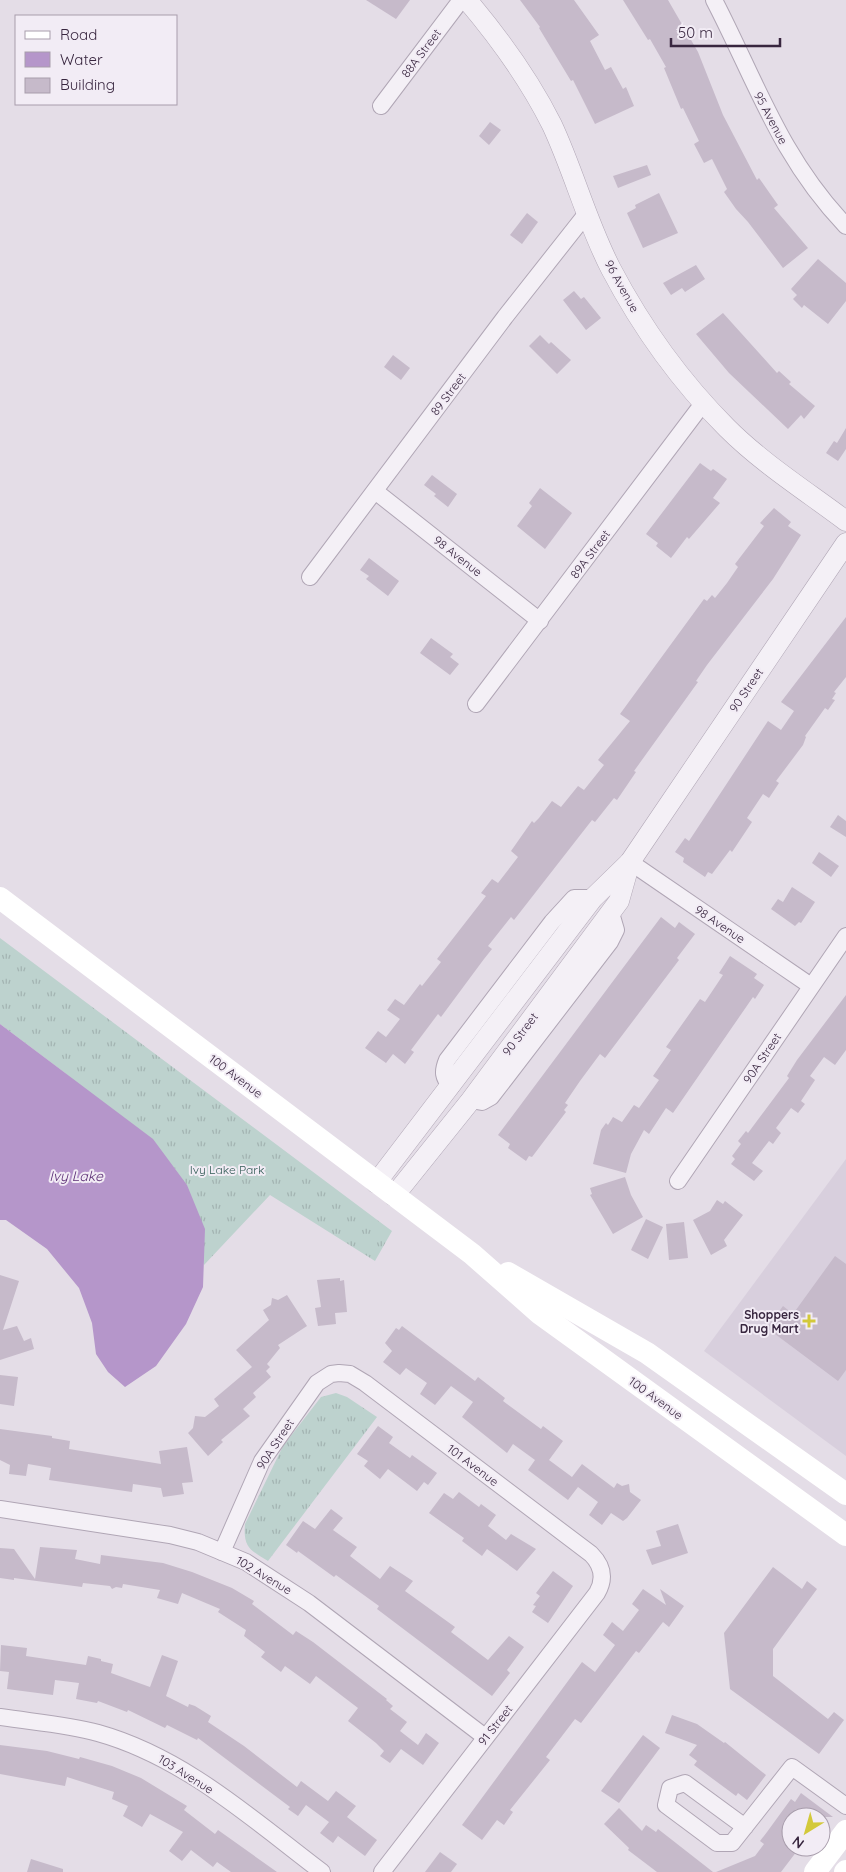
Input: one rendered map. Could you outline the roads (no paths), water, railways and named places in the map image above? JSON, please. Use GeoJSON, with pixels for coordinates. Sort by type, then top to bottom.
{"type":"FeatureCollection","features":[{"type":"Feature","properties":{"kind":"main road","name":"100 Avenue"},"geometry":{"type":"LineString","coordinates":[[0,898],[472,1254],[539,1312],[846,1536]]}},
{"type":"Feature","properties":{"kind":"main road","name":"100 Avenue"},"geometry":{"type":"LineString","coordinates":[[472,1254],[647,1353],[846,1494]]}},
{"type":"Feature","properties":{"kind":"main road"},"geometry":{"type":"LineString","coordinates":[[815,1872],[846,1831]]}},
{"type":"Feature","properties":{"kind":"street","name":"88A Street"},"geometry":{"type":"LineString","coordinates":[[381,106],[461,0]]}},
{"type":"Feature","properties":{"kind":"street","name":"96 Avenue"},"geometry":{"type":"LineString","coordinates":[[467,0],[496,35],[539,100],[567,160],[611,268],[635,310],[678,372],[748,447],[846,521]]}},
{"type":"Feature","properties":{"kind":"street","name":"95 Avenue"},"geometry":{"type":"LineString","coordinates":[[714,0],[778,134],[814,188],[846,226]]}},
{"type":"Feature","properties":{"kind":"street","name":"89 Street"},"geometry":{"type":"LineString","coordinates":[[310,577],[587,212]]}},
{"type":"Feature","properties":{"kind":"street","name":"89A Street"},"geometry":{"type":"LineString","coordinates":[[476,704],[704,402]]}},
{"type":"Feature","properties":{"kind":"street","name":"98 Avenue"},"geometry":{"type":"LineString","coordinates":[[375,491],[540,621]]}},
{"type":"Feature","properties":{"kind":"street","name":"90 Street"},"geometry":{"type":"LineString","coordinates":[[385,1190],[451,1087],[593,898],[630,862],[846,543]]}},
{"type":"Feature","properties":{"kind":"street","name":"98 Avenue"},"geometry":{"type":"LineString","coordinates":[[630,862],[811,986]]}},
{"type":"Feature","properties":{"kind":"street","name":"90 Street"},"geometry":{"type":"LineString","coordinates":[[385,1190],[470,1100],[611,913],[619,901],[630,862]]}},
{"type":"Feature","properties":{"kind":"street","name":"90A Street"},"geometry":{"type":"LineString","coordinates":[[678,1181],[846,936]]}},
{"type":"Feature","properties":{"kind":"street","name":"90A Street"},"geometry":{"type":"LineString","coordinates":[[222,1552],[267,1453],[317,1384],[331,1374]]}},
{"type":"Feature","properties":{"kind":"street","name":"101 Avenue"},"geometry":{"type":"LineString","coordinates":[[331,1374],[350,1374],[365,1383],[591,1554],[599,1562],[602,1574]]}},
{"type":"Feature","properties":{"kind":"street","name":"102 Avenue"},"geometry":{"type":"LineString","coordinates":[[0,1510],[146,1530],[198,1542],[222,1552],[254,1567],[309,1603],[485,1737]]}},
{"type":"Feature","properties":{"kind":"street","name":"91 Street"},"geometry":{"type":"LineString","coordinates":[[382,1872],[597,1593],[601,1585],[602,1574]]}},
{"type":"Feature","properties":{"kind":"street","name":"103 Avenue"},"geometry":{"type":"LineString","coordinates":[[0,1717],[98,1733],[171,1762],[200,1780],[322,1872]]}},
{"type":"Feature","properties":{"kind":"street"},"geometry":{"type":"LineString","coordinates":[[745,1827],[685,1783],[670,1788],[666,1805],[717,1844],[732,1843],[745,1827],[792,1767],[846,1806]]}},
{"type":"Feature","properties":{"kind":"water","name":"Ivy Lake"},"geometry":{"type":"Polygon","coordinates":[[[0,1024],[153,1139],[187,1185],[205,1229],[203,1287],[186,1324],[156,1366],[125,1387],[108,1372],[96,1354],[92,1323],[79,1288],[47,1249],[6,1220],[0,1220],[0,1024]]]}},
{"type":"Feature","properties":{"kind":"place","name":"Shoppers Drug Mart"},"geometry":{"type":"Point","coordinates":[809,1321]}},
{"type":"Feature","properties":{"kind":"park label","name":"Ivy Lake Park"},"geometry":{"type":"Point","coordinates":[227,1169]}}]}
